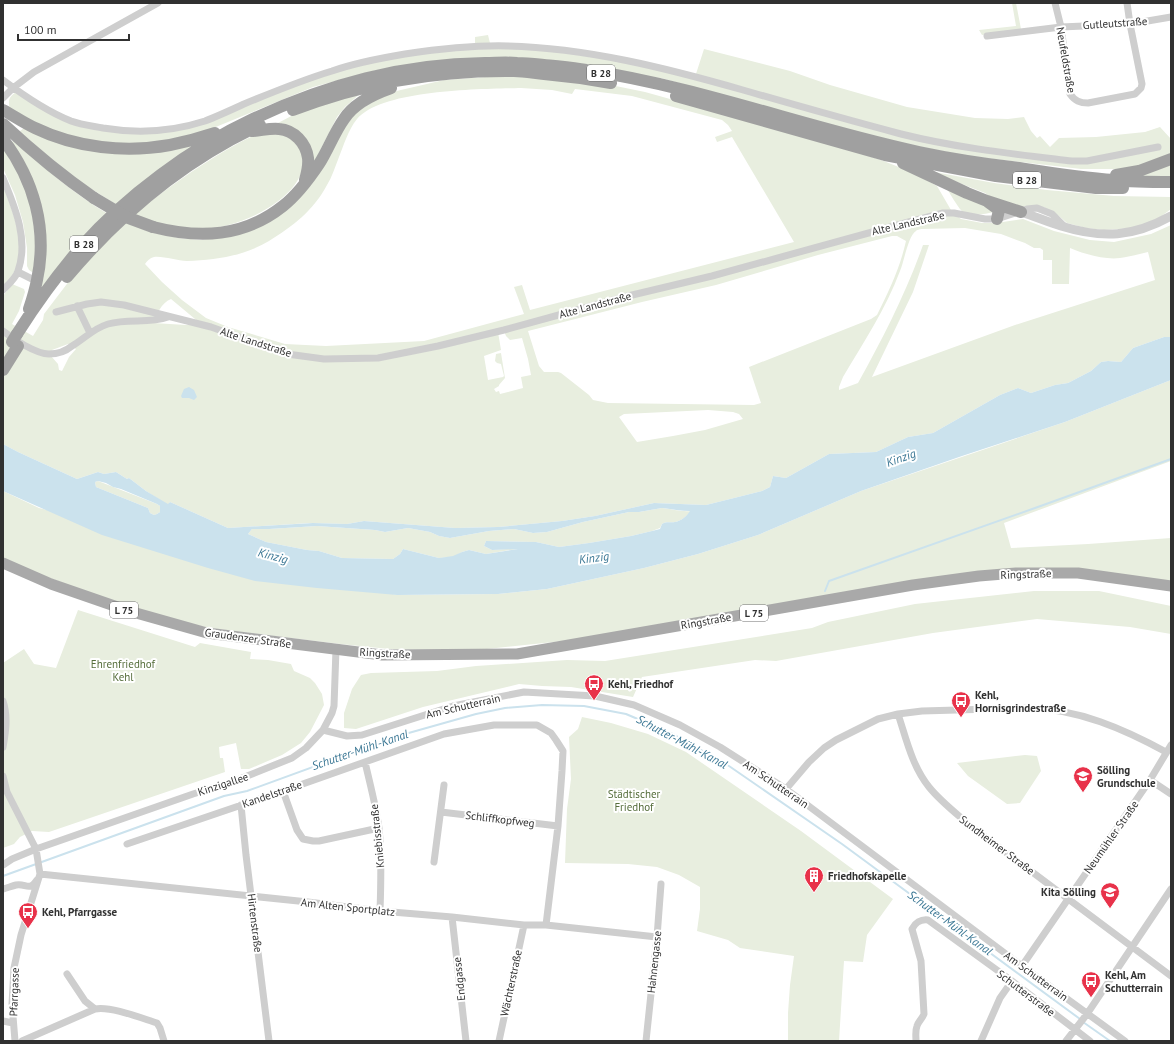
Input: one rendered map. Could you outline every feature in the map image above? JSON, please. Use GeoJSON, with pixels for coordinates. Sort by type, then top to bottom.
{"type":"FeatureCollection","features":[{"type":"Feature","properties":{"kind":"highway","name":"B 28"},"geometry":{"type":"LineString","coordinates":[[5,363],[18,340],[24,324],[42,296],[83,245],[110,217],[176,164],[232,128],[270,111],[313,94],[344,84],[382,74],[420,67],[456,64],[516,63],[585,69],[651,82],[829,130],[920,152],[987,164],[1084,177],[1171,182]]}},
{"type":"Feature","properties":{"kind":"highway","name":"B 28"},"geometry":{"type":"LineString","coordinates":[[18,340],[41,312],[67,276],[89,251],[121,219],[172,177],[207,154],[246,131],[280,115],[347,92],[427,76],[454,73],[515,71],[585,78],[670,95],[885,155],[996,176],[1096,188],[1171,189]]}},
{"type":"Feature","properties":{"kind":"highway"},"geometry":{"type":"LineString","coordinates":[[5,115],[56,171],[94,198],[126,217],[153,227],[175,232],[191,234],[218,233],[237,229],[259,221],[284,206],[305,184],[319,163],[344,118],[359,104],[385,90],[427,76]]}},
{"type":"Feature","properties":{"kind":"highway"},"geometry":{"type":"LineString","coordinates":[[5,115],[56,136],[79,143],[124,149],[170,145],[232,128]]}},
{"type":"Feature","properties":{"kind":"highway","name":"B 28"},"geometry":{"type":"LineString","coordinates":[[246,131],[253,132],[269,128],[280,129],[289,131],[300,140],[305,148],[308,158],[305,184]]}},
{"type":"Feature","properties":{"kind":"highway"},"geometry":{"type":"LineString","coordinates":[[3,139],[11,149],[22,168],[31,188],[37,209],[40,235],[41,259],[37,281],[24,324]]}},
{"type":"Feature","properties":{"kind":"highway"},"geometry":{"type":"LineString","coordinates":[[885,155],[988,201],[1021,212]]}},
{"type":"Feature","properties":{"kind":"highway"},"geometry":{"type":"LineString","coordinates":[[1084,177],[1139,171],[1171,159]]}},
{"type":"Feature","properties":{"kind":"highway"},"geometry":{"type":"LineString","coordinates":[[988,201],[999,210],[997,219]]}},
{"type":"Feature","properties":{"kind":"main road","name":"Graudenzer Straße"},"geometry":{"type":"LineString","coordinates":[[3,563],[51,584],[129,611],[207,633],[336,650]]}},
{"type":"Feature","properties":{"kind":"main road","name":"Ringstraße"},"geometry":{"type":"LineString","coordinates":[[336,650],[382,654],[517,654],[913,584],[1016,573],[1078,573],[1171,586]]}},
{"type":"Feature","properties":{"kind":"street"},"geometry":{"type":"LineString","coordinates":[[3,98],[13,88],[34,72],[158,3]]}},
{"type":"Feature","properties":{"kind":"street","name":"Neufeldstraße"},"geometry":{"type":"LineString","coordinates":[[1055,3],[1061,27],[1070,94],[1076,101],[1081,103],[1135,94],[1141,88],[1142,84],[1130,24]]}},
{"type":"Feature","properties":{"kind":"street"},"geometry":{"type":"LineString","coordinates":[[1127,3],[1130,24]]}},
{"type":"Feature","properties":{"kind":"street","name":"Gutleutstraße"},"geometry":{"type":"LineString","coordinates":[[987,36],[1061,27],[1130,24],[1171,17]]}},
{"type":"Feature","properties":{"kind":"street"},"geometry":{"type":"LineString","coordinates":[[3,80],[13,88],[52,112],[72,121],[89,126],[124,132],[162,131],[183,127],[206,120],[334,70],[374,60],[440,49],[480,46],[514,46],[580,52],[645,64],[694,76],[931,142],[1072,161],[1087,161],[1158,147]]}},
{"type":"Feature","properties":{"kind":"street"},"geometry":{"type":"LineString","coordinates":[[3,178],[12,200],[21,230],[23,246],[18,272],[3,290]]}},
{"type":"Feature","properties":{"kind":"street"},"geometry":{"type":"LineString","coordinates":[[1021,212],[1065,227],[1095,234],[1119,234],[1145,229],[1171,216]]}},
{"type":"Feature","properties":{"kind":"street","name":"Alte Landstraße"},"geometry":{"type":"LineString","coordinates":[[56,312],[77,306],[101,302],[124,305],[211,327],[288,354],[324,359],[378,358],[438,346],[504,330],[628,296],[712,276],[928,216],[943,213],[954,213],[985,219],[997,219],[1021,212]]}},
{"type":"Feature","properties":{"kind":"street"},"geometry":{"type":"LineString","coordinates":[[18,272],[32,280],[37,281]]}},
{"type":"Feature","properties":{"kind":"street"},"geometry":{"type":"LineString","coordinates":[[77,306],[90,333]]}},
{"type":"Feature","properties":{"kind":"street"},"geometry":{"type":"LineString","coordinates":[[3,331],[37,351],[49,354],[65,351],[90,333],[109,324],[169,317]]}},
{"type":"Feature","properties":{"kind":"street","name":"Kinzigallee"},"geometry":{"type":"LineString","coordinates":[[3,859],[12,858],[276,765],[292,758],[306,748],[323,730],[332,713],[334,706],[336,650]]}},
{"type":"Feature","properties":{"kind":"street","name":"Am Schutterrain"},"geometry":{"type":"LineString","coordinates":[[323,730],[346,736],[362,736],[453,706],[524,692],[595,696],[634,705],[680,725],[720,747],[786,789],[1086,1015],[1124,1041]]}},
{"type":"Feature","properties":{"kind":"street"},"geometry":{"type":"LineString","coordinates":[[3,701],[7,716],[3,747]]}},
{"type":"Feature","properties":{"kind":"street"},"geometry":{"type":"LineString","coordinates":[[786,789],[809,762],[830,744],[878,719],[898,714],[922,711],[1045,708],[1064,711],[1099,721],[1142,739],[1166,752]]}},
{"type":"Feature","properties":{"kind":"street","name":"Sundheimer Straße"},"geometry":{"type":"LineString","coordinates":[[898,714],[911,754],[919,771],[928,786],[941,800],[972,827],[1171,976]]}},
{"type":"Feature","properties":{"kind":"street","name":"Kandelstraße"},"geometry":{"type":"LineString","coordinates":[[128,844],[444,734],[494,725],[537,725],[551,733],[563,750],[558,826],[546,925]]}},
{"type":"Feature","properties":{"kind":"street","name":"Neumühler Straße"},"geometry":{"type":"LineString","coordinates":[[1022,966],[1150,780],[1171,745]]}},
{"type":"Feature","properties":{"kind":"street","name":"Kniebisstraße"},"geometry":{"type":"LineString","coordinates":[[365,762],[378,828],[381,864],[380,911]]}},
{"type":"Feature","properties":{"kind":"street"},"geometry":{"type":"LineString","coordinates":[[3,776],[7,792],[36,849]]}},
{"type":"Feature","properties":{"kind":"street"},"geometry":{"type":"LineString","coordinates":[[1150,780],[1171,794]]}},
{"type":"Feature","properties":{"kind":"street"},"geometry":{"type":"LineString","coordinates":[[434,862],[444,785]]}},
{"type":"Feature","properties":{"kind":"street"},"geometry":{"type":"LineString","coordinates":[[283,791],[297,830],[304,839],[313,841],[378,828]]}},
{"type":"Feature","properties":{"kind":"street","name":"Hirtenstraße"},"geometry":{"type":"LineString","coordinates":[[241,805],[269,1041]]}},
{"type":"Feature","properties":{"kind":"street","name":"Schliffkopfweg"},"geometry":{"type":"LineString","coordinates":[[441,812],[558,826]]}},
{"type":"Feature","properties":{"kind":"street","name":"Pfarrgasse"},"geometry":{"type":"LineString","coordinates":[[15,1041],[12,1004],[14,968],[21,935],[40,874],[36,849]]}},
{"type":"Feature","properties":{"kind":"street","name":"Kinzigallee"},"geometry":{"type":"LineString","coordinates":[[3,865],[12,858]]}},
{"type":"Feature","properties":{"kind":"street"},"geometry":{"type":"LineString","coordinates":[[3,890],[18,884],[28,887],[31,886],[40,874]]}},
{"type":"Feature","properties":{"kind":"street","name":"Am Alten Sportplatz"},"geometry":{"type":"LineString","coordinates":[[40,874],[380,911],[657,936]]}},
{"type":"Feature","properties":{"kind":"street","name":"Hahnengasse"},"geometry":{"type":"LineString","coordinates":[[646,1041],[661,884]]}},
{"type":"Feature","properties":{"kind":"street"},"geometry":{"type":"LineString","coordinates":[[1066,1041],[1086,1015],[1171,889]]}},
{"type":"Feature","properties":{"kind":"street","name":"Endgasse"},"geometry":{"type":"LineString","coordinates":[[452,917],[466,1041]]}},
{"type":"Feature","properties":{"kind":"street","name":"Schutterstraße"},"geometry":{"type":"LineString","coordinates":[[916,1041],[916,1027],[924,1014],[921,961],[912,929],[914,925],[922,920],[928,920],[1077,1027],[1090,1041]]}},
{"type":"Feature","properties":{"kind":"street","name":"Wächterstraße"},"geometry":{"type":"LineString","coordinates":[[499,1041],[524,925]]}},
{"type":"Feature","properties":{"kind":"street"},"geometry":{"type":"LineString","coordinates":[[67,974],[85,1001],[95,1009]]}},
{"type":"Feature","properties":{"kind":"street"},"geometry":{"type":"LineString","coordinates":[[981,1041],[1000,998],[1012,981]]}},
{"type":"Feature","properties":{"kind":"street"},"geometry":{"type":"LineString","coordinates":[[22,1041],[95,1009],[102,1008],[157,1023],[164,1041]]}},
{"type":"Feature","properties":{"kind":"street"},"geometry":{"type":"LineString","coordinates":[[3,1021],[13,1023]]}},
{"type":"Feature","properties":{"kind":"green space"},"geometry":{"type":"Polygon","coordinates":[[[1012,3],[1016,3],[1021,29],[982,35],[979,30],[1016,26],[1012,3]]]}},
{"type":"Feature","properties":{"kind":"green space"},"geometry":{"type":"Polygon","coordinates":[[[488,35],[491,47],[580,53],[695,77],[704,49],[790,71],[830,85],[907,107],[975,118],[1008,119],[1024,117],[1031,131],[1037,138],[1040,136],[1050,147],[1059,138],[1096,137],[1145,132],[1160,127],[1171,139],[1171,178],[1124,178],[1123,169],[1081,169],[968,156],[880,139],[661,78],[393,67],[313,87],[206,131],[155,143],[109,144],[58,134],[10,110],[9,107],[10,98],[16,92],[52,113],[110,130],[183,127],[285,88],[381,59],[475,47],[475,37],[488,35]]]}},
{"type":"Feature","properties":{"kind":"green space"},"geometry":{"type":"Polygon","coordinates":[[[512,75],[601,83],[645,92],[831,144],[881,160],[914,173],[937,186],[951,210],[961,219],[982,223],[996,223],[1023,219],[1054,231],[1090,240],[1114,242],[1151,234],[1171,225],[1171,337],[1164,337],[1133,348],[1121,362],[1101,362],[1091,371],[1068,383],[1055,385],[1031,393],[1018,388],[1000,395],[933,433],[908,437],[876,452],[829,454],[786,478],[773,476],[770,487],[762,491],[706,505],[654,503],[595,516],[562,521],[498,527],[455,528],[364,521],[347,524],[310,523],[228,528],[170,502],[168,505],[129,478],[127,479],[116,472],[104,474],[98,472],[77,479],[3,444],[3,296],[12,284],[24,289],[25,292],[19,311],[12,324],[33,336],[43,320],[44,314],[76,272],[124,222],[150,232],[179,238],[201,240],[220,237],[275,217],[356,112],[388,93],[444,80],[512,75]],[[521,88],[459,90],[410,96],[388,102],[370,109],[357,119],[346,138],[329,182],[322,194],[302,217],[269,241],[240,254],[209,260],[187,261],[154,257],[145,264],[182,300],[206,318],[228,327],[285,344],[326,346],[424,341],[524,314],[514,287],[522,285],[530,310],[794,242],[732,137],[717,142],[715,137],[732,131],[722,120],[632,96],[575,89],[572,94],[552,90],[521,88]],[[965,228],[921,229],[913,234],[888,299],[874,326],[843,377],[839,390],[858,383],[894,315],[923,245],[929,245],[913,292],[872,377],[1015,325],[1155,280],[1148,252],[1123,258],[1108,258],[1088,254],[1070,248],[1069,284],[1052,284],[1052,260],[1043,260],[1043,250],[1040,248],[1034,248],[1001,234],[965,228]],[[892,236],[818,255],[716,285],[528,331],[539,366],[544,372],[561,373],[589,395],[593,400],[608,403],[754,405],[761,403],[749,367],[871,319],[877,315],[890,288],[904,251],[906,241],[897,236],[892,236]],[[171,299],[160,309],[153,323],[186,325],[201,324],[171,299]],[[504,331],[498,332],[501,350],[484,356],[488,380],[504,376],[501,364],[495,361],[496,354],[501,353],[505,378],[499,386],[494,389],[496,392],[499,391],[500,394],[523,388],[521,377],[531,375],[522,338],[510,340],[504,331]],[[68,344],[52,350],[51,356],[58,364],[59,370],[62,371],[69,357],[76,349],[68,344]],[[708,410],[624,414],[619,417],[637,442],[705,430],[743,419],[739,414],[733,412],[708,410]]]}},
{"type":"Feature","properties":{"kind":"green space"},"geometry":{"type":"Polygon","coordinates":[[[362,92],[345,107],[337,117],[310,171],[312,155],[278,123],[299,112],[362,92]]]}},
{"type":"Feature","properties":{"kind":"green space"},"geometry":{"type":"Polygon","coordinates":[[[24,128],[74,146],[198,142],[117,205],[77,180],[20,133],[20,131],[24,128]]]}},
{"type":"Feature","properties":{"kind":"green space"},"geometry":{"type":"Polygon","coordinates":[[[264,132],[283,134],[289,137],[299,148],[303,159],[303,167],[296,184],[283,198],[268,208],[252,217],[234,224],[205,229],[184,229],[165,226],[134,214],[168,188],[204,164],[241,142],[264,132]]]}},
{"type":"Feature","properties":{"kind":"green space"},"geometry":{"type":"Polygon","coordinates":[[[14,140],[59,180],[108,214],[43,288],[40,287],[46,239],[11,143],[14,140]]]}},
{"type":"Feature","properties":{"kind":"green space"},"geometry":{"type":"Polygon","coordinates":[[[3,145],[26,184],[36,230],[35,271],[32,272],[27,266],[27,248],[23,222],[15,195],[3,168],[3,145]]]}},
{"type":"Feature","properties":{"kind":"green space"},"geometry":{"type":"Polygon","coordinates":[[[929,171],[994,183],[1047,190],[1114,196],[1171,197],[1171,209],[1159,218],[1133,228],[1104,230],[1086,228],[1067,223],[1044,207],[1019,207],[996,201],[985,193],[929,171]]]}},
{"type":"Feature","properties":{"kind":"green space"},"geometry":{"type":"Polygon","coordinates":[[[3,187],[15,218],[19,242],[19,254],[13,274],[3,286],[3,187]]]}},
{"type":"Feature","properties":{"kind":"green space"},"geometry":{"type":"Polygon","coordinates":[[[946,187],[992,208],[994,212],[987,214],[965,213],[959,207],[946,187]]]}},
{"type":"Feature","properties":{"kind":"green space"},"geometry":{"type":"Polygon","coordinates":[[[1171,380],[1171,461],[1004,523],[1011,548],[1171,538],[1171,584],[1025,570],[573,640],[487,649],[389,649],[210,628],[174,620],[98,596],[3,559],[3,491],[39,508],[397,595],[498,594],[547,589],[644,568],[698,554],[758,535],[861,491],[1065,422],[1171,380]]]}},
{"type":"Feature","properties":{"kind":"green space"},"geometry":{"type":"Polygon","coordinates":[[[98,481],[157,504],[160,506],[160,512],[154,515],[150,513],[148,508],[96,487],[95,482],[98,481]]]}},
{"type":"Feature","properties":{"kind":"green space"},"geometry":{"type":"Polygon","coordinates":[[[662,508],[691,511],[679,521],[665,523],[662,524],[660,528],[631,536],[559,547],[536,542],[486,541],[484,546],[492,550],[523,548],[486,554],[469,550],[453,557],[439,558],[403,549],[400,554],[393,559],[342,558],[319,551],[266,542],[248,534],[252,529],[317,526],[385,532],[408,528],[430,532],[439,536],[450,538],[489,531],[514,529],[533,533],[547,532],[629,512],[639,512],[662,508]]]}},
{"type":"Feature","properties":{"kind":"green space"},"geometry":{"type":"Polygon","coordinates":[[[1034,591],[1099,591],[1171,606],[1171,634],[1130,627],[1037,619],[933,633],[776,661],[755,660],[642,677],[633,697],[571,687],[519,684],[423,707],[356,729],[344,728],[344,713],[352,689],[361,675],[371,673],[437,671],[476,666],[567,660],[605,661],[812,628],[828,622],[915,604],[1034,591]]]}},
{"type":"Feature","properties":{"kind":"green space","name":"Ehrenfriedhof Kehl"},"geometry":{"type":"Polygon","coordinates":[[[78,610],[195,647],[200,643],[251,652],[250,659],[291,664],[294,671],[310,678],[315,683],[322,694],[324,705],[310,732],[301,743],[282,755],[249,769],[241,769],[236,743],[219,747],[220,758],[223,758],[225,772],[49,832],[32,831],[20,837],[14,844],[3,848],[3,663],[24,649],[34,664],[56,668],[78,610]]]}},
{"type":"Feature","properties":{"kind":"green space","name":"Städtischer Friedhof"},"geometry":{"type":"Polygon","coordinates":[[[582,717],[611,723],[648,734],[686,752],[801,831],[893,899],[867,935],[863,962],[844,961],[839,1041],[788,1041],[788,1013],[794,956],[740,948],[728,940],[697,931],[700,909],[700,887],[679,875],[657,867],[628,864],[565,863],[567,809],[571,779],[569,737],[578,729],[582,717]]]}},
{"type":"Feature","properties":{"kind":"green space"},"geometry":{"type":"Polygon","coordinates":[[[1025,755],[1037,756],[1041,771],[1020,803],[1007,804],[968,776],[957,763],[1025,755]]]}},
{"type":"Feature","properties":{"kind":"water","name":"Kinzig"},"geometry":{"type":"Polygon","coordinates":[[[1164,337],[1171,337],[1171,380],[1065,422],[861,491],[758,535],[698,554],[644,568],[547,589],[498,594],[397,595],[255,581],[102,535],[3,491],[3,444],[77,479],[98,472],[104,474],[116,472],[127,479],[129,478],[146,491],[168,504],[170,502],[228,528],[313,523],[347,524],[364,521],[455,528],[498,527],[562,521],[595,516],[654,503],[706,505],[762,491],[770,487],[773,476],[786,478],[829,454],[876,452],[908,437],[933,433],[1000,395],[1018,388],[1031,393],[1055,385],[1068,383],[1091,371],[1101,362],[1121,362],[1133,348],[1164,337]],[[98,481],[95,482],[96,487],[148,508],[150,513],[154,515],[160,512],[160,506],[157,504],[98,481]],[[662,508],[639,512],[629,512],[547,532],[533,533],[514,529],[489,531],[450,538],[439,536],[430,532],[408,528],[385,532],[317,526],[252,529],[248,534],[266,542],[319,551],[342,558],[393,559],[400,554],[403,549],[439,558],[453,556],[469,550],[486,554],[518,549],[492,550],[484,546],[486,541],[536,542],[559,547],[631,536],[660,529],[662,524],[665,523],[679,521],[690,511],[662,508]]]}},
{"type":"Feature","properties":{"kind":"water"},"geometry":{"type":"Polygon","coordinates":[[[189,387],[194,390],[197,397],[194,400],[182,398],[181,396],[184,389],[189,387]]]}},
{"type":"Feature","properties":{"kind":"waterway"},"geometry":{"type":"LineString","coordinates":[[825,591],[829,581],[1171,459]]}},
{"type":"Feature","properties":{"kind":"waterway","name":"Schutter-Mühl-Kanal"},"geometry":{"type":"LineString","coordinates":[[3,876],[224,796],[247,791],[398,736],[476,714],[505,708],[542,705],[584,706],[626,714],[673,734],[729,766],[842,844],[1080,1019]]}},
{"type":"Feature","properties":{"kind":"waterway","name":"Schutter-Mühl-Kanal"},"geometry":{"type":"LineString","coordinates":[[1083,1022],[1110,1041]]}},
{"type":"Feature","properties":{"kind":"place","name":"Kehl, Friedhof"},"geometry":{"type":"Point","coordinates":[594,701]}},
{"type":"Feature","properties":{"kind":"place","name":"Kehl, Hornisgrindestraße"},"geometry":{"type":"Point","coordinates":[961,718]}},
{"type":"Feature","properties":{"kind":"place","name":"Sölling Grundschule"},"geometry":{"type":"Point","coordinates":[1083,793]}},
{"type":"Feature","properties":{"kind":"place","name":"Friedhofskapelle"},"geometry":{"type":"Point","coordinates":[814,893]}},
{"type":"Feature","properties":{"kind":"place","name":"Kita Sölling"},"geometry":{"type":"Point","coordinates":[1110,909]}},
{"type":"Feature","properties":{"kind":"place","name":"Kehl, Pfarrgasse"},"geometry":{"type":"Point","coordinates":[28,929]}},
{"type":"Feature","properties":{"kind":"place","name":"Kehl, Am Schutterrain"},"geometry":{"type":"Point","coordinates":[1091,998]}}]}
